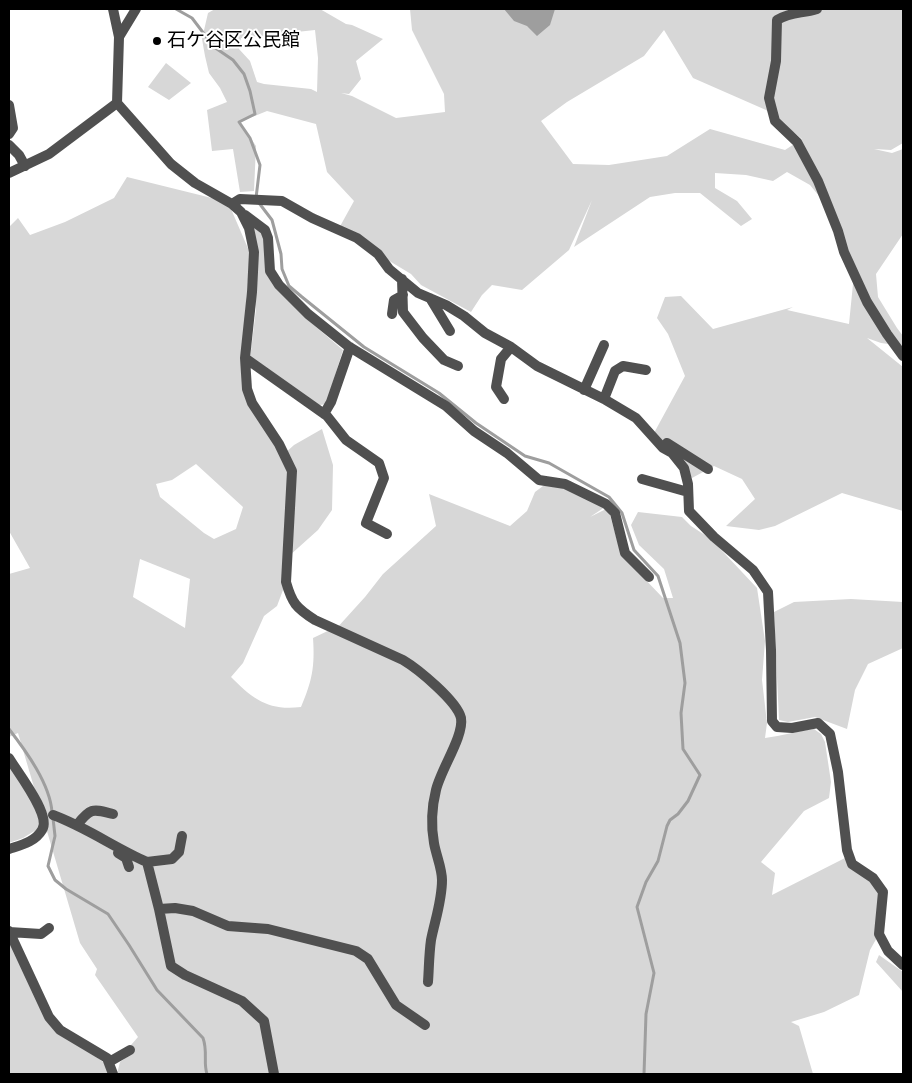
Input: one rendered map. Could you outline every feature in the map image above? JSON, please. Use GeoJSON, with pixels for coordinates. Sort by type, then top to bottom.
{"type":"FeatureCollection","features":[{"type":"Feature","properties":{"kind":"street"},"geometry":{"type":"LineString","coordinates":[[113,9],[119,37],[117,103],[171,164],[185,176],[232,204],[265,230],[268,238],[270,271],[279,285],[308,314],[350,347],[446,406],[474,431],[507,453],[539,480],[565,484],[606,504],[615,513],[625,553],[649,577]]}},
{"type":"Feature","properties":{"kind":"street"},"geometry":{"type":"LineString","coordinates":[[119,37],[136,9]]}},
{"type":"Feature","properties":{"kind":"street"},"geometry":{"type":"LineString","coordinates":[[817,9],[809,12],[787,14],[777,20],[776,61],[769,98],[775,121],[797,142],[818,181],[838,231],[844,252],[868,302],[903,356]]}},
{"type":"Feature","properties":{"kind":"street"},"geometry":{"type":"LineString","coordinates":[[9,173],[49,154],[117,103]]}},
{"type":"Feature","properties":{"kind":"street"},"geometry":{"type":"LineString","coordinates":[[9,105],[14,128],[9,134]]}},
{"type":"Feature","properties":{"kind":"street"},"geometry":{"type":"LineString","coordinates":[[9,145],[19,155],[25,166]]}},
{"type":"Feature","properties":{"kind":"street"},"geometry":{"type":"LineString","coordinates":[[232,204],[240,199],[282,201],[312,218],[357,238],[378,254],[389,269],[418,293],[446,305],[464,316],[485,334],[511,347],[536,366],[604,399],[636,418],[663,448],[672,453],[684,468],[688,484],[689,511],[714,537],[753,570],[768,592],[772,721],[777,727],[792,728],[818,723],[830,734],[838,772],[847,850],[852,864],[873,878],[883,892],[879,934],[888,951],[903,965]]}},
{"type":"Feature","properties":{"kind":"street"},"geometry":{"type":"LineString","coordinates":[[241,212],[249,228],[254,252],[245,358],[247,389],[252,403],[292,470],[286,582],[290,598],[301,612],[315,620],[403,660],[412,666],[451,701],[461,718],[460,733],[442,770],[432,814],[434,841],[442,878],[441,902],[431,941],[428,982]]}},
{"type":"Feature","properties":{"kind":"street"},"geometry":{"type":"LineString","coordinates":[[402,279],[403,312],[423,338],[444,360],[458,366]]}},
{"type":"Feature","properties":{"kind":"street"},"geometry":{"type":"LineString","coordinates":[[392,314],[394,300],[402,295]]}},
{"type":"Feature","properties":{"kind":"street"},"geometry":{"type":"LineString","coordinates":[[430,298],[450,331]]}},
{"type":"Feature","properties":{"kind":"street"},"geometry":{"type":"LineString","coordinates":[[584,390],[604,345]]}},
{"type":"Feature","properties":{"kind":"street"},"geometry":{"type":"LineString","coordinates":[[324,414],[331,402],[350,347]]}},
{"type":"Feature","properties":{"kind":"street"},"geometry":{"type":"LineString","coordinates":[[504,399],[496,387],[502,359],[511,347]]}},
{"type":"Feature","properties":{"kind":"street"},"geometry":{"type":"LineString","coordinates":[[245,358],[324,414],[346,440],[379,463],[384,478],[366,523],[386,534]]}},
{"type":"Feature","properties":{"kind":"street"},"geometry":{"type":"LineString","coordinates":[[604,399],[616,371],[623,366],[646,370]]}},
{"type":"Feature","properties":{"kind":"street"},"geometry":{"type":"LineString","coordinates":[[650,432],[708,469]]}},
{"type":"Feature","properties":{"kind":"street"},"geometry":{"type":"LineString","coordinates":[[642,479],[688,492]]}},
{"type":"Feature","properties":{"kind":"street"},"geometry":{"type":"LineString","coordinates":[[9,758],[40,805],[46,822],[42,831],[30,842],[9,849]]}},
{"type":"Feature","properties":{"kind":"street"},"geometry":{"type":"LineString","coordinates":[[77,824],[90,810],[113,814]]}},
{"type":"Feature","properties":{"kind":"street"},"geometry":{"type":"LineString","coordinates":[[53,815],[77,824],[125,852],[148,862],[172,859],[179,852],[182,836]]}},
{"type":"Feature","properties":{"kind":"street"},"geometry":{"type":"LineString","coordinates":[[101,838],[102,842],[126,858],[129,867]]}},
{"type":"Feature","properties":{"kind":"street"},"geometry":{"type":"LineString","coordinates":[[148,862],[171,966],[242,1001],[264,1021],[274,1074]]}},
{"type":"Feature","properties":{"kind":"street"},"geometry":{"type":"LineString","coordinates":[[159,909],[175,908],[194,911],[228,926],[268,929],[356,950],[368,959],[396,1005],[425,1025]]}},
{"type":"Feature","properties":{"kind":"street"},"geometry":{"type":"LineString","coordinates":[[49,928],[41,934],[9,932],[49,1017],[60,1030],[107,1058],[113,1074]]}},
{"type":"Feature","properties":{"kind":"street"},"geometry":{"type":"LineString","coordinates":[[108,1062],[130,1050]]}},
{"type":"Feature","properties":{"kind":"shaded area"},"geometry":{"type":"Polygon","coordinates":[[[215,9],[320,9],[346,24],[383,39],[356,61],[361,79],[349,94],[341,93],[352,96],[396,118],[445,112],[444,94],[412,30],[410,9],[903,9],[903,143],[891,150],[874,149],[892,153],[903,149],[903,234],[876,274],[878,297],[903,336],[903,346],[881,343],[867,338],[903,367],[903,511],[842,493],[775,526],[759,530],[726,526],[755,499],[742,479],[714,466],[692,478],[654,433],[685,376],[668,334],[657,318],[665,297],[681,296],[713,329],[793,307],[787,310],[849,324],[854,274],[828,207],[810,185],[787,172],[773,181],[746,175],[715,173],[715,188],[737,201],[752,219],[741,226],[700,193],[675,193],[650,197],[574,247],[592,200],[569,250],[522,290],[492,285],[482,295],[471,312],[421,285],[411,274],[338,230],[354,201],[327,172],[316,124],[267,111],[240,122],[256,146],[254,191],[240,192],[233,149],[212,151],[207,110],[227,102],[209,73],[205,56],[202,39],[208,13],[215,9]],[[315,30],[241,38],[239,49],[250,61],[257,82],[311,89],[317,92],[318,58],[315,30]],[[664,30],[644,56],[567,102],[541,121],[573,164],[609,165],[667,156],[710,129],[785,150],[802,139],[766,110],[693,78],[664,30]]]}},
{"type":"Feature","properties":{"kind":"shaded area"},"geometry":{"type":"Polygon","coordinates":[[[504,9],[555,9],[550,25],[537,36],[527,26],[514,21],[504,9]]]}},
{"type":"Feature","properties":{"kind":"shaded area"},"geometry":{"type":"Polygon","coordinates":[[[166,63],[191,83],[169,100],[148,87],[166,63]]]}},
{"type":"Feature","properties":{"kind":"shaded area"},"geometry":{"type":"Polygon","coordinates":[[[127,177],[228,202],[250,253],[241,371],[283,455],[294,445],[322,429],[333,465],[332,510],[318,530],[289,556],[286,582],[277,606],[264,616],[243,663],[231,677],[247,692],[262,702],[279,707],[301,707],[312,674],[314,657],[313,638],[334,628],[336,629],[383,574],[436,526],[429,494],[510,526],[527,511],[535,492],[543,486],[562,485],[605,507],[590,517],[608,508],[621,554],[663,598],[673,598],[664,569],[639,545],[631,525],[638,512],[682,517],[691,526],[711,539],[757,588],[765,641],[762,680],[767,723],[765,738],[814,729],[821,734],[825,742],[831,782],[829,798],[804,811],[761,862],[775,873],[772,895],[845,858],[873,878],[883,906],[879,934],[870,950],[859,995],[824,1012],[791,1022],[799,1026],[813,1074],[117,1074],[120,1062],[134,1052],[131,1045],[138,1037],[95,975],[97,969],[80,943],[18,733],[9,737],[9,574],[30,568],[9,531],[9,227],[18,218],[30,235],[65,222],[114,198],[127,177]],[[196,464],[172,480],[156,484],[160,497],[214,539],[236,529],[243,507],[196,464]],[[140,559],[133,597],[185,628],[190,579],[140,559]]]}},
{"type":"Feature","properties":{"kind":"shaded area"},"geometry":{"type":"Polygon","coordinates":[[[251,221],[268,238],[267,273],[309,321],[343,350],[326,404],[314,406],[250,359],[256,309],[251,221]]]}},
{"type":"Feature","properties":{"kind":"shaded area"},"geometry":{"type":"Polygon","coordinates":[[[851,599],[903,602],[903,648],[868,664],[855,690],[847,729],[815,717],[788,722],[779,720],[774,612],[794,602],[851,599]]]}},
{"type":"Feature","properties":{"kind":"shaded area"},"geometry":{"type":"Polygon","coordinates":[[[9,758],[37,801],[41,827],[23,838],[9,843],[9,758]]]}},
{"type":"Feature","properties":{"kind":"shaded area"},"geometry":{"type":"Polygon","coordinates":[[[9,931],[60,1030],[110,1067],[112,1074],[9,1074],[9,931]]]}},
{"type":"Feature","properties":{"kind":"shaded area"},"geometry":{"type":"Polygon","coordinates":[[[879,955],[903,972],[903,992],[876,962],[879,955]]]}},
{"type":"Feature","properties":{"kind":"waterway"},"geometry":{"type":"LineString","coordinates":[[176,9],[192,18],[214,47],[233,60],[244,74],[255,114],[239,122],[250,138],[260,165],[256,198]]}},
{"type":"Feature","properties":{"kind":"waterway"},"geometry":{"type":"LineString","coordinates":[[259,203],[272,220],[281,254],[282,269],[289,286],[364,347],[439,393],[476,423],[525,456],[549,463],[609,497],[622,513],[634,550],[658,576],[680,643],[685,683],[681,713],[683,749],[700,775],[688,801],[678,814],[670,820],[667,826],[658,861],[646,882],[637,907],[654,973],[646,1014],[644,1074]]}},
{"type":"Feature","properties":{"kind":"waterway"},"geometry":{"type":"LineString","coordinates":[[9,729],[30,758],[42,779],[47,790],[52,812]]}},
{"type":"Feature","properties":{"kind":"waterway"},"geometry":{"type":"LineString","coordinates":[[53,818],[55,836],[48,866],[55,880],[66,889],[108,914],[157,990],[203,1038],[207,1074]]}},
{"type":"Feature","properties":{"kind":"place","name":"石ケ谷区公民館"},"geometry":{"type":"Point","coordinates":[157,41]}}]}
